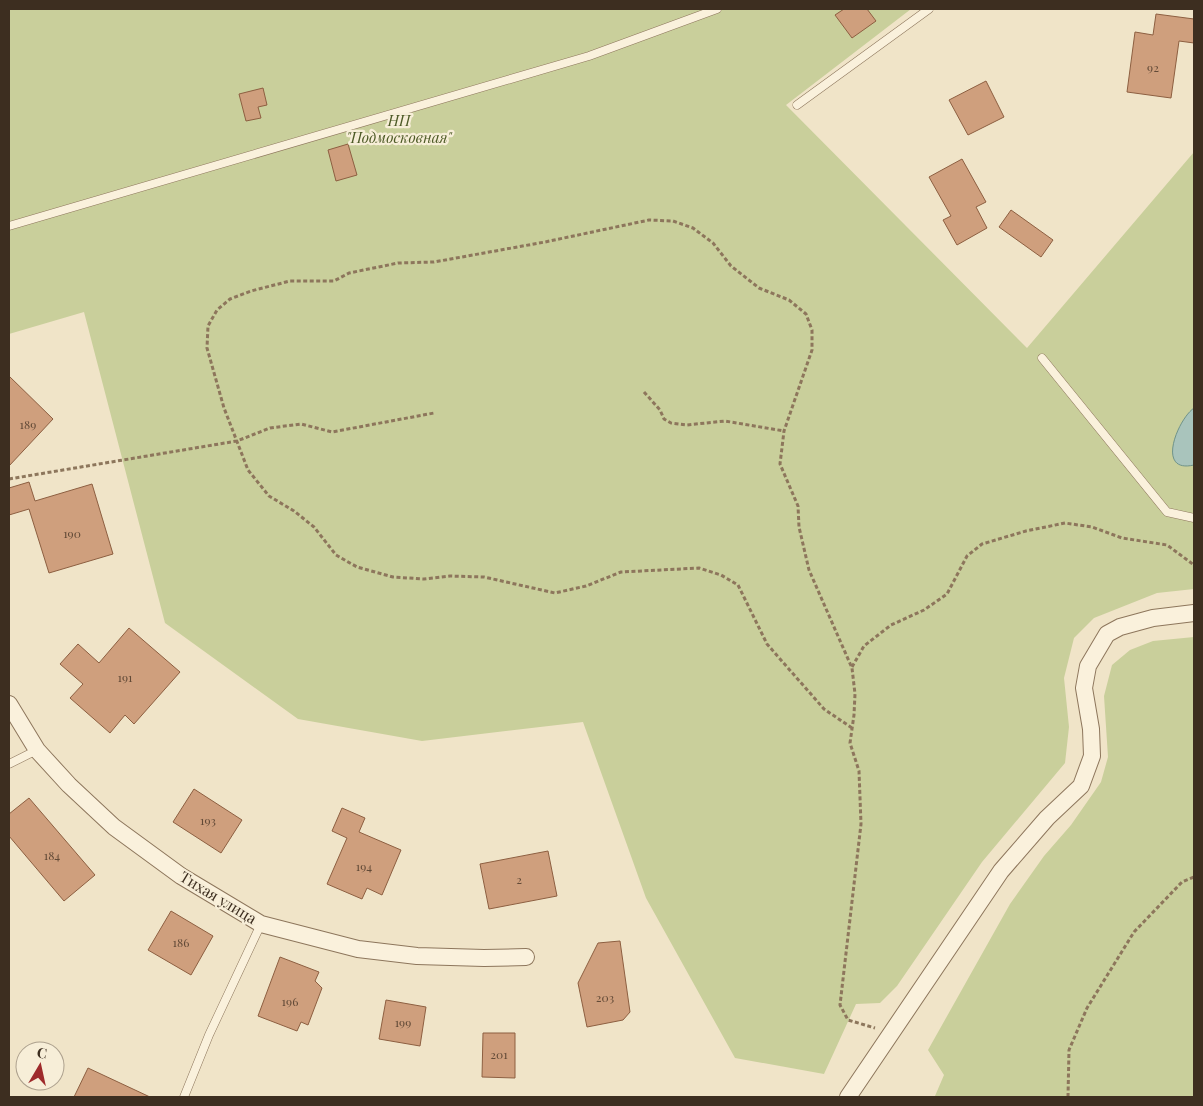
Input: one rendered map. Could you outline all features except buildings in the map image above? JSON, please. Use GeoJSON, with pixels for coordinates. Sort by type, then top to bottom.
{"type":"FeatureCollection","features":[{"type":"Feature","properties":{"kind":"street"},"geometry":{"type":"LineString","coordinates":[[848,1097],[1001,871],[1046,818],[1081,786],[1092,756],[1091,730],[1084,688],[1088,666],[1107,634],[1120,627],[1153,618],[1194,613]]}},
{"type":"Feature","properties":{"kind":"street","name":"Тихая улица"},"geometry":{"type":"LineString","coordinates":[[9,704],[37,750],[69,785],[114,827],[181,876],[261,924],[358,949],[417,956],[526,957]]}},
{"type":"Feature","properties":{"kind":"lane"},"geometry":{"type":"LineString","coordinates":[[9,226],[588,56],[717,9]]}},
{"type":"Feature","properties":{"kind":"lane"},"geometry":{"type":"LineString","coordinates":[[797,105],[929,9]]}},
{"type":"Feature","properties":{"kind":"lane"},"geometry":{"type":"LineString","coordinates":[[1042,358],[1167,512],[1194,518]]}},
{"type":"Feature","properties":{"kind":"lane"},"geometry":{"type":"LineString","coordinates":[[9,764],[37,750]]}},
{"type":"Feature","properties":{"kind":"lane"},"geometry":{"type":"LineString","coordinates":[[184,1097],[209,1035],[261,924]]}},
{"type":"Feature","properties":{"kind":"path"},"geometry":{"type":"LineString","coordinates":[[852,728],[824,709],[794,676],[767,644],[738,585],[721,575],[699,568],[622,572],[586,586],[555,594],[484,577],[450,576],[424,579],[393,577],[357,567],[336,555],[314,527],[294,511],[269,496],[248,470],[224,408],[207,348],[208,326],[217,310],[230,299],[251,291],[290,281],[334,281],[349,273],[398,263],[434,262],[649,220],[673,221],[693,228],[713,243],[731,266],[759,288],[790,300],[806,314],[812,330],[812,350],[784,431],[780,464],[798,506],[798,527],[809,570],[852,668],[856,694],[852,728],[850,743],[859,771],[861,824],[840,1005],[848,1020],[891,1031]]}},
{"type":"Feature","properties":{"kind":"path"},"geometry":{"type":"LineString","coordinates":[[644,392],[660,410],[664,418],[671,423],[687,424],[725,421],[784,431]]}},
{"type":"Feature","properties":{"kind":"path"},"geometry":{"type":"LineString","coordinates":[[9,479],[237,441],[270,428],[301,424],[332,432],[434,412]]}},
{"type":"Feature","properties":{"kind":"path"},"geometry":{"type":"LineString","coordinates":[[852,668],[864,646],[884,630],[924,610],[947,594],[967,556],[982,544],[1026,531],[1065,523],[1092,527],[1122,538],[1167,546],[1194,565]]}},
{"type":"Feature","properties":{"kind":"path"},"geometry":{"type":"LineString","coordinates":[[1068,1097],[1069,1050],[1087,1008],[1134,932],[1182,882],[1194,877]]}},
{"type":"Feature","properties":{"kind":"green space","name":"НП \"Подмосковная\""},"geometry":{"type":"Polygon","coordinates":[[[9,9],[911,9],[786,105],[1027,348],[1194,152],[1194,589],[1157,593],[1094,618],[1074,638],[1064,678],[1069,727],[1065,763],[982,862],[897,986],[880,1003],[856,1004],[824,1074],[735,1058],[646,898],[583,722],[422,741],[298,719],[165,623],[84,312],[9,334],[9,9]]]}},
{"type":"Feature","properties":{"kind":"green space"},"geometry":{"type":"Polygon","coordinates":[[[1194,637],[1194,1097],[935,1096],[944,1075],[928,1050],[1010,904],[1044,856],[1071,825],[1101,782],[1108,757],[1104,696],[1112,665],[1130,650],[1153,641],[1194,637]]]}},
{"type":"Feature","properties":{"kind":"water"},"geometry":{"type":"Polygon","coordinates":[[[1194,408],[1194,465],[1182,466],[1175,461],[1173,444],[1182,423],[1194,408]]]}}]}
